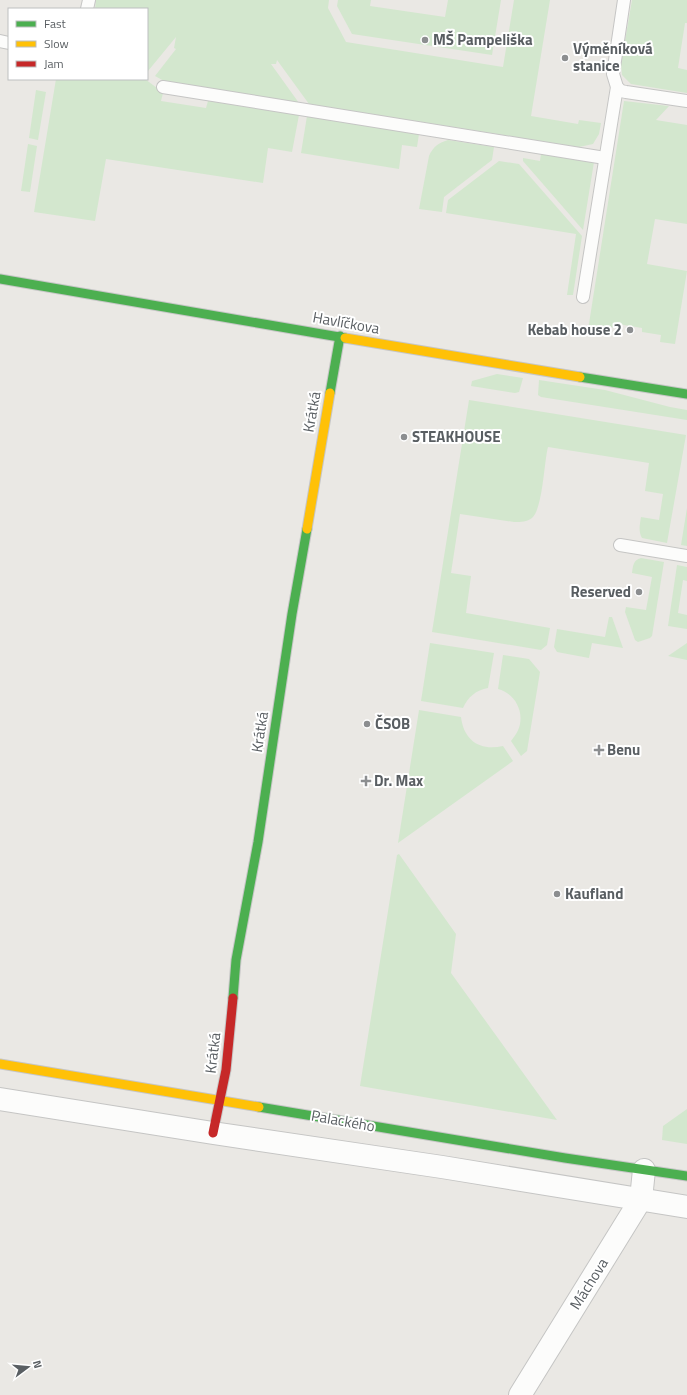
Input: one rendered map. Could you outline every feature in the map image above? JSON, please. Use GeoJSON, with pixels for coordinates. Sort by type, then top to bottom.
{"type":"FeatureCollection","features":[{"type":"Feature","properties":{"kind":"street","name":"Havlíčkova"},"geometry":{"type":"LineString","coordinates":[[0,279],[340,336],[461,358],[540,369],[687,394]]}},
{"type":"Feature","properties":{"kind":"street","name":"Krátká"},"geometry":{"type":"LineString","coordinates":[[213,1133],[226,1070],[236,960],[258,842],[292,614],[340,336]]}},
{"type":"Feature","properties":{"kind":"street","name":"Palackého"},"geometry":{"type":"LineString","coordinates":[[0,1064],[219,1101],[687,1176]]}},
{"type":"Feature","properties":{"kind":"street","name":"Palackého"},"geometry":{"type":"LineString","coordinates":[[0,1099],[687,1206]]}},
{"type":"Feature","properties":{"kind":"street","name":"Máchova"},"geometry":{"type":"LineString","coordinates":[[520,1395],[641,1199],[644,1170]]}},
{"type":"Feature","properties":{"kind":"lane"},"geometry":{"type":"LineString","coordinates":[[583,297],[617,87],[613,74],[624,0]]}},
{"type":"Feature","properties":{"kind":"lane"},"geometry":{"type":"LineString","coordinates":[[617,87],[621,91],[687,101]]}},
{"type":"Feature","properties":{"kind":"lane"},"geometry":{"type":"LineString","coordinates":[[163,88],[605,158]]}},
{"type":"Feature","properties":{"kind":"lane"},"geometry":{"type":"LineString","coordinates":[[620,545],[687,556]]}},
{"type":"Feature","properties":{"kind":"green space"},"geometry":{"type":"Polygon","coordinates":[[[96,0],[329,0],[328,8],[346,42],[503,67],[514,0],[550,0],[531,116],[578,124],[579,120],[601,123],[599,134],[593,144],[579,147],[309,104],[277,60],[276,64],[271,64],[299,103],[164,81],[155,76],[176,49],[174,48],[176,37],[148,71],[148,8],[95,8],[96,0]]]}},
{"type":"Feature","properties":{"kind":"green space"},"geometry":{"type":"Polygon","coordinates":[[[338,0],[371,0],[370,6],[445,17],[448,0],[501,0],[492,55],[352,34],[337,6],[338,0]]]}},
{"type":"Feature","properties":{"kind":"green space"},"geometry":{"type":"Polygon","coordinates":[[[632,0],[687,0],[687,23],[685,23],[678,68],[687,70],[687,93],[631,84],[622,75],[621,64],[632,0]]]}},
{"type":"Feature","properties":{"kind":"green space"},"geometry":{"type":"Polygon","coordinates":[[[56,80],[146,80],[163,93],[161,101],[206,108],[208,101],[299,115],[292,152],[268,148],[263,183],[106,159],[95,221],[34,212],[56,80]]]}},
{"type":"Feature","properties":{"kind":"green space"},"geometry":{"type":"Polygon","coordinates":[[[36,90],[46,92],[38,140],[29,138],[36,90]]]}},
{"type":"Feature","properties":{"kind":"green space"},"geometry":{"type":"Polygon","coordinates":[[[624,101],[669,106],[656,120],[687,125],[687,224],[655,219],[647,264],[687,271],[675,344],[660,342],[661,335],[642,332],[642,328],[618,324],[617,328],[598,325],[596,332],[588,330],[624,101]]]}},
{"type":"Feature","properties":{"kind":"green space"},"geometry":{"type":"Polygon","coordinates":[[[307,116],[419,134],[417,147],[402,145],[399,169],[301,153],[307,116]]]}},
{"type":"Feature","properties":{"kind":"green space"},"geometry":{"type":"Polygon","coordinates":[[[448,140],[494,147],[492,160],[444,197],[442,212],[419,209],[429,156],[436,146],[441,142],[448,140]]]}},
{"type":"Feature","properties":{"kind":"green space"},"geometry":{"type":"Polygon","coordinates":[[[28,144],[37,146],[30,192],[21,191],[28,144]]]}},
{"type":"Feature","properties":{"kind":"green space"},"geometry":{"type":"Polygon","coordinates":[[[541,154],[594,162],[583,230],[523,161],[523,158],[540,161],[541,154]]]}},
{"type":"Feature","properties":{"kind":"green space"},"geometry":{"type":"Polygon","coordinates":[[[499,161],[519,164],[582,236],[573,295],[567,295],[576,234],[446,213],[448,200],[499,161]]]}},
{"type":"Feature","properties":{"kind":"green space"},"geometry":{"type":"Polygon","coordinates":[[[497,374],[523,378],[519,392],[515,393],[471,386],[472,381],[497,374]]]}},
{"type":"Feature","properties":{"kind":"green space"},"geometry":{"type":"Polygon","coordinates":[[[539,380],[605,390],[687,410],[687,420],[541,397],[538,395],[539,380]]]}},
{"type":"Feature","properties":{"kind":"green space"},"geometry":{"type":"Polygon","coordinates":[[[469,400],[686,435],[667,543],[642,538],[640,533],[641,517],[659,520],[663,494],[645,491],[649,463],[548,447],[539,505],[532,518],[526,521],[514,522],[460,514],[451,573],[471,576],[466,613],[550,628],[547,645],[541,650],[432,632],[469,400]]]}},
{"type":"Feature","properties":{"kind":"green space"},"geometry":{"type":"Polygon","coordinates":[[[687,508],[687,546],[681,545],[687,508]]]}},
{"type":"Feature","properties":{"kind":"green space"},"geometry":{"type":"Polygon","coordinates":[[[641,558],[664,562],[652,636],[638,642],[635,640],[625,612],[626,607],[646,610],[652,577],[632,573],[635,562],[641,558]]]}},
{"type":"Feature","properties":{"kind":"green space"},"geometry":{"type":"Polygon","coordinates":[[[677,565],[687,567],[687,581],[683,580],[678,613],[687,615],[687,629],[668,626],[677,565]]]}},
{"type":"Feature","properties":{"kind":"green space"},"geometry":{"type":"Polygon","coordinates":[[[609,617],[612,617],[623,648],[592,643],[589,658],[557,652],[554,647],[557,629],[605,637],[609,617]]]}},
{"type":"Feature","properties":{"kind":"green space"},"geometry":{"type":"Polygon","coordinates":[[[430,643],[494,653],[488,688],[480,690],[473,695],[463,708],[421,701],[430,643]]]}},
{"type":"Feature","properties":{"kind":"green space"},"geometry":{"type":"Polygon","coordinates":[[[687,643],[687,660],[668,656],[687,643]]]}},
{"type":"Feature","properties":{"kind":"green space"},"geometry":{"type":"Polygon","coordinates":[[[503,655],[529,659],[540,672],[527,751],[521,756],[511,741],[519,728],[521,718],[520,712],[516,702],[508,694],[498,689],[503,655]]]}},
{"type":"Feature","properties":{"kind":"green space"},"geometry":{"type":"Polygon","coordinates":[[[419,710],[461,717],[466,732],[474,742],[487,747],[503,746],[513,761],[398,843],[419,710]]]}},
{"type":"Feature","properties":{"kind":"green space"},"geometry":{"type":"Polygon","coordinates":[[[399,854],[456,934],[451,973],[557,1120],[360,1086],[397,855],[399,854]]]}},
{"type":"Feature","properties":{"kind":"green space"},"geometry":{"type":"Polygon","coordinates":[[[687,1109],[687,1144],[662,1140],[663,1126],[687,1109]]]}},
{"type":"Feature","properties":{"kind":"traffic: fast"},"geometry":{"type":"LineString","coordinates":[[0,279],[345,338]]}},
{"type":"Feature","properties":{"kind":"traffic: fast"},"geometry":{"type":"LineString","coordinates":[[330,393],[340,336]]}},
{"type":"Feature","properties":{"kind":"traffic: fast"},"geometry":{"type":"LineString","coordinates":[[580,377],[687,394]]}},
{"type":"Feature","properties":{"kind":"traffic: fast"},"geometry":{"type":"LineString","coordinates":[[233,998],[236,960],[258,842],[292,614],[307,529]]}},
{"type":"Feature","properties":{"kind":"traffic: fast"},"geometry":{"type":"LineString","coordinates":[[259,1107],[565,1158],[687,1176]]}},
{"type":"Feature","properties":{"kind":"traffic: slow"},"geometry":{"type":"LineString","coordinates":[[345,338],[580,377]]}},
{"type":"Feature","properties":{"kind":"traffic: slow"},"geometry":{"type":"LineString","coordinates":[[307,529],[330,393]]}},
{"type":"Feature","properties":{"kind":"traffic: slow"},"geometry":{"type":"LineString","coordinates":[[0,1064],[259,1107]]}},
{"type":"Feature","properties":{"kind":"traffic: jam"},"geometry":{"type":"LineString","coordinates":[[213,1133],[226,1070],[233,998]]}},
{"type":"Feature","properties":{"kind":"place","name":"MŠ Pampeliška"},"geometry":{"type":"Point","coordinates":[425,40]}},
{"type":"Feature","properties":{"kind":"place","name":"Výměníková stanice"},"geometry":{"type":"Point","coordinates":[565,58]}},
{"type":"Feature","properties":{"kind":"place","name":"Kebab house 2"},"geometry":{"type":"Point","coordinates":[630,330]}},
{"type":"Feature","properties":{"kind":"place","name":"STEAKHOUSE"},"geometry":{"type":"Point","coordinates":[404,437]}},
{"type":"Feature","properties":{"kind":"place","name":"Reserved"},"geometry":{"type":"Point","coordinates":[639,592]}},
{"type":"Feature","properties":{"kind":"place","name":"ČSOB"},"geometry":{"type":"Point","coordinates":[367,724]}},
{"type":"Feature","properties":{"kind":"place","name":"Benu"},"geometry":{"type":"Point","coordinates":[599,750]}},
{"type":"Feature","properties":{"kind":"place","name":"Dr. Max"},"geometry":{"type":"Point","coordinates":[366,781]}},
{"type":"Feature","properties":{"kind":"place","name":"Kaufland"},"geometry":{"type":"Point","coordinates":[557,894]}}]}
